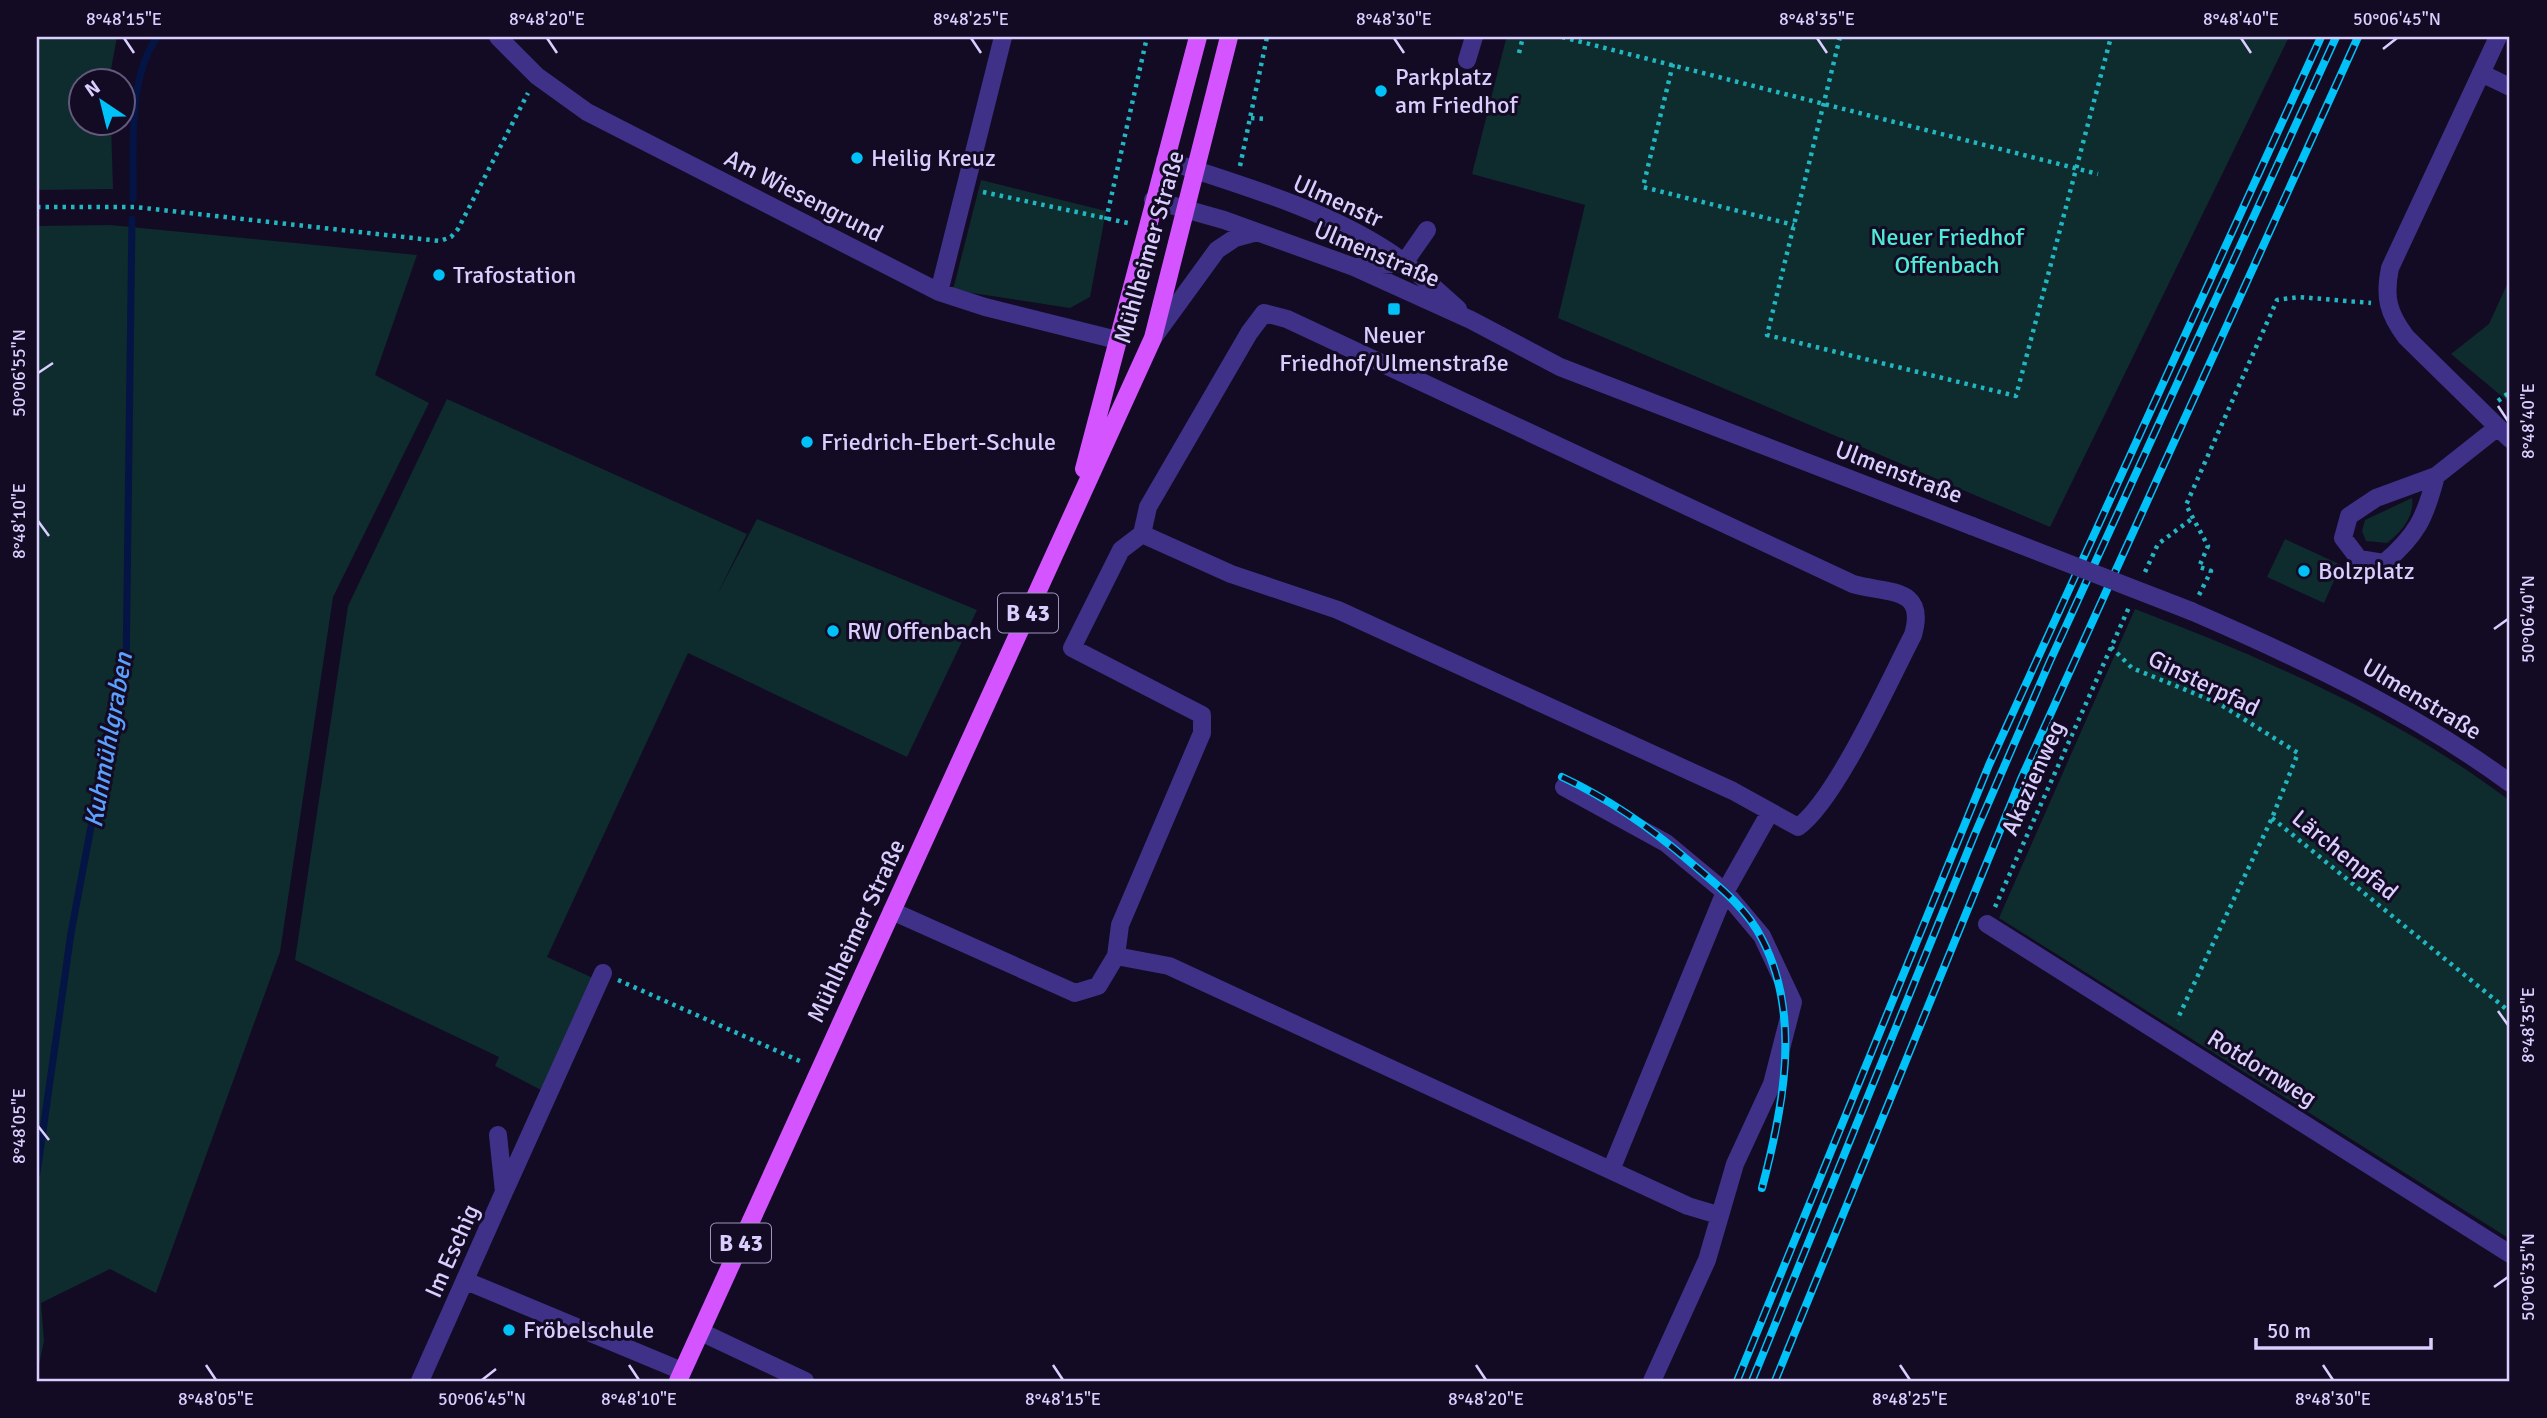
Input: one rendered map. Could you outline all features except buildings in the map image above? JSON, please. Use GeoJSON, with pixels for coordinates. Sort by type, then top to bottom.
{"type":"FeatureCollection","features":[{"type":"Feature","properties":{"kind":"main road","name":"Mühlheimer Straße"},"geometry":{"type":"LineString","coordinates":[[1077,500],[1153,200],[1198,37]]}},
{"type":"Feature","properties":{"kind":"main road","name":"Mühlheimer Straße"},"geometry":{"type":"LineString","coordinates":[[680,1376],[818,1070],[979,726],[1077,500],[1153,338],[1229,37]]}},
{"type":"Feature","properties":{"kind":"street","name":"Am Wiesengrund"},"geometry":{"type":"LineString","coordinates":[[498,37],[537,76],[587,113],[939,292],[985,307],[1117,340]]}},
{"type":"Feature","properties":{"kind":"street"},"geometry":{"type":"LineString","coordinates":[[939,292],[1003,37]]}},
{"type":"Feature","properties":{"kind":"street"},"geometry":{"type":"LineString","coordinates":[[1466,60],[1474,37]]}},
{"type":"Feature","properties":{"kind":"street"},"geometry":{"type":"LineString","coordinates":[[2436,476],[2426,516],[2402,548],[2384,563],[2359,559],[2343,538],[2349,516],[2376,498],[2436,476],[2504,433],[2406,337],[2392,320],[2387,305],[2390,268],[2498,37]]}},
{"type":"Feature","properties":{"kind":"street"},"geometry":{"type":"LineString","coordinates":[[2481,73],[2510,87]]}},
{"type":"Feature","properties":{"kind":"street","name":"Ulmenstr"},"geometry":{"type":"LineString","coordinates":[[1166,160],[1315,214],[1366,238],[1404,263],[1471,320]]}},
{"type":"Feature","properties":{"kind":"street","name":"Ulmenstraße"},"geometry":{"type":"LineString","coordinates":[[1153,200],[1257,232],[1354,267],[1471,320],[1560,367],[2191,611],[2331,674],[2432,731],[2510,783]]}},
{"type":"Feature","properties":{"kind":"street"},"geometry":{"type":"LineString","coordinates":[[1354,267],[1404,263],[1427,230]]}},
{"type":"Feature","properties":{"kind":"street"},"geometry":{"type":"LineString","coordinates":[[1153,338],[1217,250],[1235,238],[1257,232]]}},
{"type":"Feature","properties":{"kind":"street"},"geometry":{"type":"LineString","coordinates":[[892,911],[1074,993],[1098,986],[1116,956],[1120,925],[1202,733],[1202,715],[1072,648],[1121,550],[1142,534],[1148,507],[1249,333],[1264,313],[1287,319],[1853,584],[1901,593],[1914,603],[1919,615],[1913,635],[1838,776],[1810,818],[1798,827],[1769,814],[1733,791],[1338,610],[1231,574],[1142,534]]}},
{"type":"Feature","properties":{"kind":"street"},"geometry":{"type":"LineString","coordinates":[[1564,787],[1665,843],[1725,892],[1762,936],[1793,1002],[1772,1084],[1735,1164],[1707,1260],[1653,1381]]}},
{"type":"Feature","properties":{"kind":"street"},"geometry":{"type":"LineString","coordinates":[[1611,1170],[1725,892],[1769,814]]}},
{"type":"Feature","properties":{"kind":"street","name":"Rotdornweg"},"geometry":{"type":"LineString","coordinates":[[1987,924],[2510,1254]]}},
{"type":"Feature","properties":{"kind":"street"},"geometry":{"type":"LineString","coordinates":[[1116,956],[1169,966],[1688,1206],[1718,1215]]}},
{"type":"Feature","properties":{"kind":"street"},"geometry":{"type":"LineString","coordinates":[[504,1192],[603,973]]}},
{"type":"Feature","properties":{"kind":"street","name":"Im Eschig"},"geometry":{"type":"LineString","coordinates":[[420,1381],[504,1192],[498,1135]]}},
{"type":"Feature","properties":{"kind":"street"},"geometry":{"type":"LineString","coordinates":[[466,1281],[680,1376]]}},
{"type":"Feature","properties":{"kind":"street"},"geometry":{"type":"LineString","coordinates":[[701,1332],[805,1381]]}},
{"type":"Feature","properties":{"kind":"path"},"geometry":{"type":"LineString","coordinates":[[1107,220],[1147,37]]}},
{"type":"Feature","properties":{"kind":"path"},"geometry":{"type":"LineString","coordinates":[[1519,53],[1523,37]]}},
{"type":"Feature","properties":{"kind":"path"},"geometry":{"type":"LineString","coordinates":[[1562,37],[2098,174]]}},
{"type":"Feature","properties":{"kind":"path"},"geometry":{"type":"LineString","coordinates":[[1840,37],[1767,335],[2016,396],[2111,37]]}},
{"type":"Feature","properties":{"kind":"path"},"geometry":{"type":"LineString","coordinates":[[1673,64],[1643,187],[1794,225]]}},
{"type":"Feature","properties":{"kind":"path"},"geometry":{"type":"LineString","coordinates":[[37,207],[135,207],[440,241],[451,237],[458,229],[537,76]]}},
{"type":"Feature","properties":{"kind":"path"},"geometry":{"type":"LineString","coordinates":[[1251,118],[1265,119]]}},
{"type":"Feature","properties":{"kind":"path"},"geometry":{"type":"LineString","coordinates":[[2201,593],[2211,571],[2199,567],[2207,546],[2186,505],[2277,300],[2299,297],[2387,305]]}},
{"type":"Feature","properties":{"kind":"path","name":"Ginsterpfad"},"geometry":{"type":"LineString","coordinates":[[2111,647],[2132,668],[2218,703],[2298,753],[2272,818]]}},
{"type":"Feature","properties":{"kind":"path","name":"Akazienweg"},"geometry":{"type":"LineString","coordinates":[[1987,924],[2111,647]]}},
{"type":"Feature","properties":{"kind":"path","name":"Lärchenpfad"},"geometry":{"type":"LineString","coordinates":[[2174,1027],[2272,818],[2510,1012]]}},
{"type":"Feature","properties":{"kind":"path"},"geometry":{"type":"LineString","coordinates":[[603,973],[818,1070]]}},
{"type":"Feature","properties":{"kind":"green space"},"geometry":{"type":"Polygon","coordinates":[[[37,37],[117,37],[112,66],[66,66],[66,136],[111,136],[113,189],[37,190],[37,37]]]}},
{"type":"Feature","properties":{"kind":"green space","name":"Neuer Friedhof Offenbach"},"geometry":{"type":"Polygon","coordinates":[[[1500,37],[2289,37],[2050,527],[1558,318],[1585,205],[1472,174],[1506,39],[1500,37]]]}},
{"type":"Feature","properties":{"kind":"green space"},"geometry":{"type":"Polygon","coordinates":[[[981,180],[1106,211],[1090,297],[1070,308],[953,290],[981,180]]]}},
{"type":"Feature","properties":{"kind":"green space"},"geometry":{"type":"Polygon","coordinates":[[[110,225],[417,255],[375,375],[429,403],[333,597],[280,952],[156,1293],[110,1269],[41,1303],[44,1341],[37,1374],[37,226],[110,225]]]}},
{"type":"Feature","properties":{"kind":"green space"},"geometry":{"type":"Polygon","coordinates":[[[2510,278],[2510,403],[2451,354],[2489,324],[2510,278]]]}},
{"type":"Feature","properties":{"kind":"green space"},"geometry":{"type":"Polygon","coordinates":[[[447,399],[747,534],[717,595],[757,519],[977,610],[907,757],[688,653],[547,957],[593,978],[541,1090],[495,1066],[499,1057],[295,960],[348,606],[447,399]]]}},
{"type":"Feature","properties":{"kind":"green space"},"geometry":{"type":"Polygon","coordinates":[[[2412,498],[2409,518],[2397,534],[2387,543],[2366,541],[2362,531],[2365,520],[2412,498]]]}},
{"type":"Feature","properties":{"kind":"green space","name":"Bolzplatz"},"geometry":{"type":"Polygon","coordinates":[[[2285,539],[2341,565],[2324,603],[2267,577],[2285,539]]]}},
{"type":"Feature","properties":{"kind":"green space"},"geometry":{"type":"Polygon","coordinates":[[[2135,609],[2282,669],[2377,716],[2467,770],[2510,801],[2510,1239],[1999,918],[2135,609]]]}},
{"type":"Feature","properties":{"kind":"waterway","name":"Kuhmühlgraben"},"geometry":{"type":"LineString","coordinates":[[133,199],[136,94],[147,54],[157,37]]}},
{"type":"Feature","properties":{"kind":"waterway","name":"Kuhmühlgraben"},"geometry":{"type":"LineString","coordinates":[[37,1173],[71,933],[97,795],[126,671],[132,219]]}},
{"type":"Feature","properties":{"kind":"railway"},"geometry":{"type":"LineString","coordinates":[[1737,1381],[1989,765],[2321,37]]}},
{"type":"Feature","properties":{"kind":"railway"},"geometry":{"type":"LineString","coordinates":[[1752,1381],[1974,836],[2050,661],[2336,37]]}},
{"type":"Feature","properties":{"kind":"railway"},"geometry":{"type":"LineString","coordinates":[[1775,1381],[2021,779],[2358,37]]}},
{"type":"Feature","properties":{"kind":"railway"},"geometry":{"type":"LineString","coordinates":[[1562,777],[1613,805],[1675,849],[1730,897],[1748,917],[1762,939],[1782,999],[1785,1031],[1782,1095],[1762,1188]]}},
{"type":"Feature","properties":{"kind":"place","name":"Parkplatz am Friedhof"},"geometry":{"type":"Point","coordinates":[1381,91]}},
{"type":"Feature","properties":{"kind":"place","name":"Heilig Kreuz"},"geometry":{"type":"Point","coordinates":[857,158]}},
{"type":"Feature","properties":{"kind":"place","name":"Trafostation"},"geometry":{"type":"Point","coordinates":[439,275]}},
{"type":"Feature","properties":{"kind":"place","name":"Neuer Friedhof/Ulmenstraße"},"geometry":{"type":"Point","coordinates":[1394,309]}},
{"type":"Feature","properties":{"kind":"place","name":"Friedrich-Ebert-Schule"},"geometry":{"type":"Point","coordinates":[807,442]}},
{"type":"Feature","properties":{"kind":"place","name":"Bolzplatz"},"geometry":{"type":"Point","coordinates":[2304,571]}},
{"type":"Feature","properties":{"kind":"place","name":"RW Offenbach"},"geometry":{"type":"Point","coordinates":[833,631]}},
{"type":"Feature","properties":{"kind":"place","name":"Fröbelschule"},"geometry":{"type":"Point","coordinates":[509,1330]}}]}
